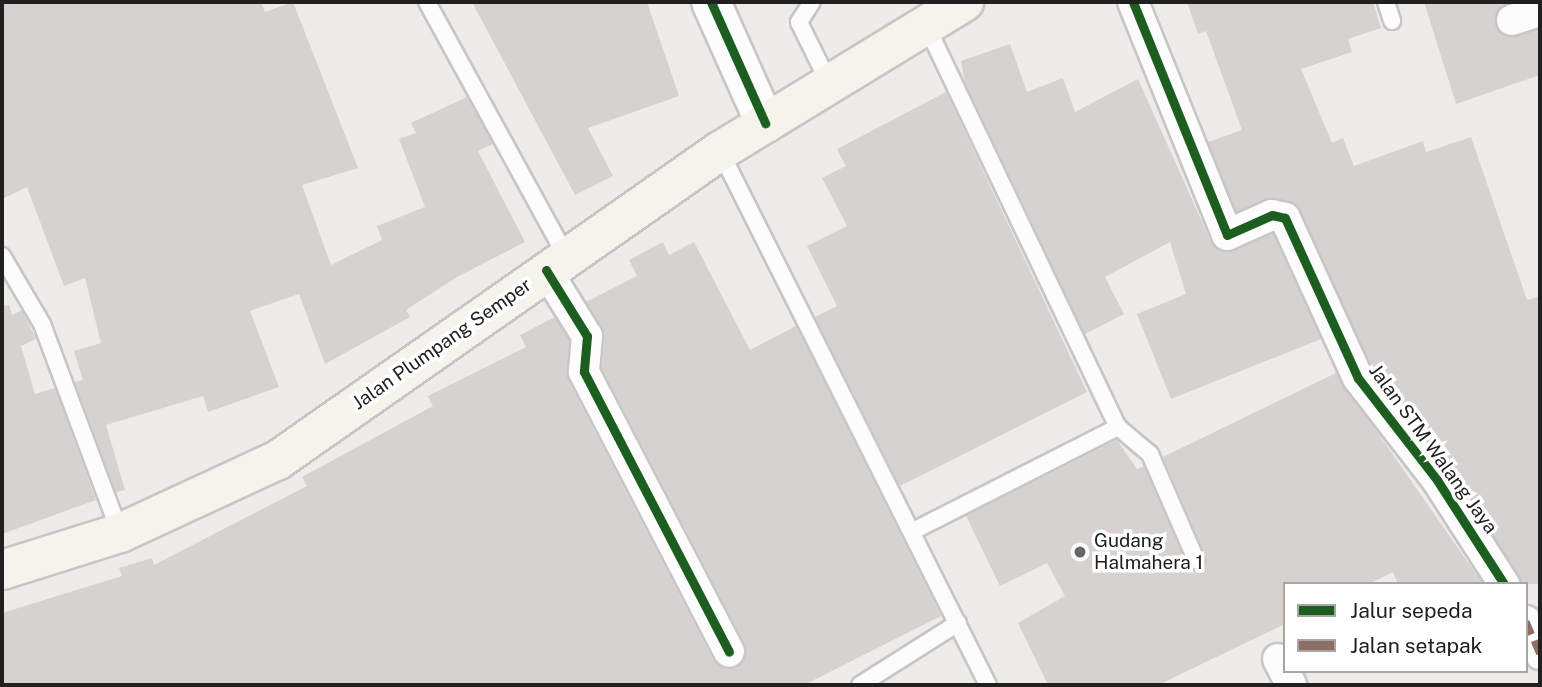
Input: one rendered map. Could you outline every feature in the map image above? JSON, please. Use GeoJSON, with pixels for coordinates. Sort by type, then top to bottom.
{"type":"FeatureCollection","features":[{"type":"Feature","properties":{"kind":"main road","name":"Jalan Plumpang Semper"},"geometry":{"type":"LineString","coordinates":[[2,570],[120,533],[278,460],[556,263],[720,151],[963,2]]}},
{"type":"Feature","properties":{"kind":"street"},"geometry":{"type":"LineString","coordinates":[[711,2],[765,123]]}},
{"type":"Feature","properties":{"kind":"street","name":"Jalan STM Walang Jaya"},"geometry":{"type":"LineString","coordinates":[[1133,2],[1227,234],[1272,215],[1285,218],[1358,378],[1437,480],[1503,582]]}},
{"type":"Feature","properties":{"kind":"street"},"geometry":{"type":"LineString","coordinates":[[1512,20],[1540,11]]}},
{"type":"Feature","properties":{"kind":"street"},"geometry":{"type":"LineString","coordinates":[[556,263],[587,336],[584,372],[729,652]]}},
{"type":"Feature","properties":{"kind":"street"},"geometry":{"type":"LineString","coordinates":[[1528,626],[1540,654]]}},
{"type":"Feature","properties":{"kind":"lane"},"geometry":{"type":"LineString","coordinates":[[427,2],[556,263]]}},
{"type":"Feature","properties":{"kind":"lane"},"geometry":{"type":"LineString","coordinates":[[812,2],[799,22],[829,83]]}},
{"type":"Feature","properties":{"kind":"lane"},"geometry":{"type":"LineString","coordinates":[[1386,2],[1392,21]]}},
{"type":"Feature","properties":{"kind":"lane"},"geometry":{"type":"LineString","coordinates":[[926,25],[1118,427],[1150,454],[1196,560]]}},
{"type":"Feature","properties":{"kind":"lane"},"geometry":{"type":"LineString","coordinates":[[720,151],[988,685]]}},
{"type":"Feature","properties":{"kind":"lane"},"geometry":{"type":"LineString","coordinates":[[2,257],[42,324],[120,533]]}},
{"type":"Feature","properties":{"kind":"lane"},"geometry":{"type":"LineString","coordinates":[[913,531],[1118,427]]}},
{"type":"Feature","properties":{"kind":"lane"},"geometry":{"type":"LineString","coordinates":[[860,685],[957,623]]}},
{"type":"Feature","properties":{"kind":"building"},"geometry":{"type":"Polygon","coordinates":[[[2,2],[261,2],[265,12],[293,2],[358,168],[302,185],[331,265],[382,240],[377,226],[425,207],[399,139],[416,133],[411,123],[467,97],[493,144],[478,151],[525,242],[457,277],[406,310],[410,317],[325,364],[299,294],[250,311],[279,387],[208,412],[203,396],[106,425],[125,490],[116,492],[75,382],[83,380],[74,351],[101,343],[85,278],[64,286],[27,187],[2,199],[2,2]]]}},
{"type":"Feature","properties":{"kind":"building"},"geometry":{"type":"Polygon","coordinates":[[[472,2],[647,2],[679,96],[588,128],[613,176],[575,195],[472,2]]]}},
{"type":"Feature","properties":{"kind":"building"},"geometry":{"type":"Polygon","coordinates":[[[1187,2],[1373,2],[1381,28],[1348,39],[1352,52],[1301,69],[1332,143],[1343,138],[1354,166],[1423,141],[1426,152],[1471,137],[1527,300],[1540,296],[1540,584],[1520,582],[1452,471],[1373,369],[1296,205],[1266,199],[1236,212],[1208,142],[1242,130],[1206,31],[1198,34],[1187,2]]]}},
{"type":"Feature","properties":{"kind":"building"},"geometry":{"type":"Polygon","coordinates":[[[1424,2],[1512,2],[1499,9],[1496,26],[1509,37],[1540,29],[1540,75],[1456,104],[1424,2]]]}},
{"type":"Feature","properties":{"kind":"building"},"geometry":{"type":"Polygon","coordinates":[[[1010,44],[1027,92],[1063,78],[1075,112],[1138,79],[1211,242],[1226,252],[1273,234],[1321,339],[1171,399],[1137,314],[1186,294],[1170,242],[1105,277],[1124,314],[1085,334],[965,82],[961,61],[1010,44]]]}},
{"type":"Feature","properties":{"kind":"building"},"geometry":{"type":"Polygon","coordinates":[[[946,92],[1087,392],[900,486],[815,317],[837,306],[807,246],[847,226],[822,178],[846,166],[837,149],[946,92]]]}},
{"type":"Feature","properties":{"kind":"building"},"geometry":{"type":"Polygon","coordinates":[[[663,242],[669,255],[694,242],[750,350],[796,326],[941,616],[804,685],[2,685],[2,613],[122,576],[119,568],[152,558],[154,565],[307,486],[302,477],[433,406],[428,396],[526,347],[520,335],[555,317],[569,340],[568,380],[713,660],[728,669],[738,667],[745,644],[602,368],[604,337],[586,302],[637,276],[629,260],[663,242]]]}},
{"type":"Feature","properties":{"kind":"building"},"geometry":{"type":"Polygon","coordinates":[[[9,305],[12,315],[22,310],[36,339],[21,346],[35,394],[55,388],[96,500],[2,534],[2,306],[9,305]]]}},
{"type":"Feature","properties":{"kind":"building","name":"Gudang Halmahera 1"},"geometry":{"type":"Polygon","coordinates":[[[1336,373],[1482,582],[1397,582],[1393,572],[1373,582],[1283,582],[1283,625],[1158,685],[1048,685],[1018,623],[1065,596],[1047,563],[1000,586],[966,516],[1117,440],[1137,469],[1144,466],[1186,564],[1200,570],[1206,556],[1163,457],[1336,373]]]}},
{"type":"Feature","properties":{"kind":"marked path"},"geometry":{"type":"LineString","coordinates":[[1528,626],[1540,654]]}},
{"type":"Feature","properties":{"kind":"cycle path"},"geometry":{"type":"LineString","coordinates":[[711,2],[765,123]]}},
{"type":"Feature","properties":{"kind":"cycle path"},"geometry":{"type":"LineString","coordinates":[[1133,2],[1227,235],[1272,215],[1285,218],[1358,378],[1437,480],[1503,582]]}},
{"type":"Feature","properties":{"kind":"cycle path"},"geometry":{"type":"LineString","coordinates":[[546,270],[587,336],[584,372],[729,652]]}},
{"type":"Feature","properties":{"kind":"place","name":"Gudang Halmahera 1"},"geometry":{"type":"Point","coordinates":[1080,552]}}]}
